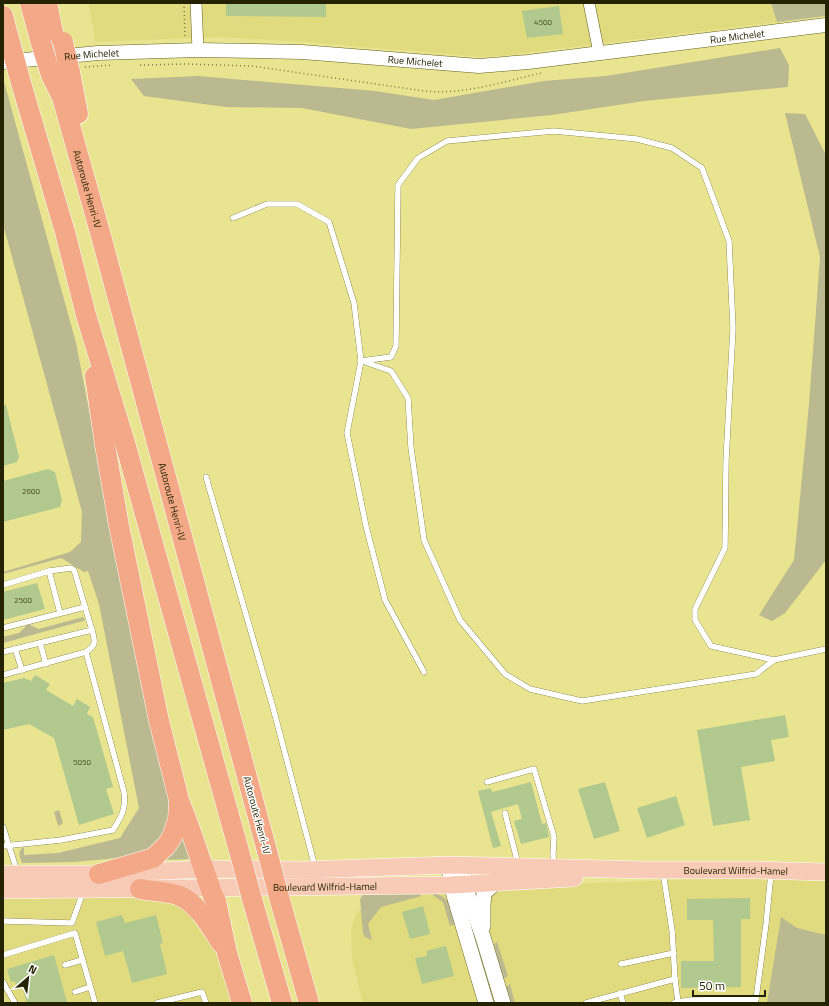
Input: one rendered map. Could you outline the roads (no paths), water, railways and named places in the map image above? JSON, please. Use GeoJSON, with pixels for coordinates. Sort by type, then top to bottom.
{"type":"FeatureCollection","features":[{"type":"Feature","properties":{"kind":"highway"},"geometry":{"type":"LineString","coordinates":[[30,3],[53,43]]}},
{"type":"Feature","properties":{"kind":"highway"},"geometry":{"type":"LineString","coordinates":[[47,3],[53,43],[101,236]]}},
{"type":"Feature","properties":{"kind":"highway"},"geometry":{"type":"LineString","coordinates":[[53,43],[55,3]]}},
{"type":"Feature","properties":{"kind":"highway"},"geometry":{"type":"LineString","coordinates":[[3,16],[7,54],[21,83],[65,232],[86,315],[126,443],[282,1003]]}},
{"type":"Feature","properties":{"kind":"highway","name":"Autoroute Henri-IV"},"geometry":{"type":"LineString","coordinates":[[60,73],[62,98],[101,236],[309,1003]]}},
{"type":"Feature","properties":{"kind":"highway"},"geometry":{"type":"LineString","coordinates":[[86,315],[105,445],[119,526],[150,681],[179,800],[218,905],[227,953],[242,1003]]}},
{"type":"Feature","properties":{"kind":"highway"},"geometry":{"type":"LineString","coordinates":[[99,874],[153,858],[166,846],[172,838],[178,819],[179,800]]}},
{"type":"Feature","properties":{"kind":"highway"},"geometry":{"type":"LineString","coordinates":[[140,889],[180,896],[183,898],[196,908],[207,920],[227,953]]}},
{"type":"Feature","properties":{"kind":"main road","name":"Boulevard Wilfrid-Hamel"},"geometry":{"type":"LineString","coordinates":[[10,874],[99,874],[204,869],[316,869],[456,865],[654,870],[826,872]]}},
{"type":"Feature","properties":{"kind":"main road"},"geometry":{"type":"LineString","coordinates":[[456,865],[458,884],[486,1003]]}},
{"type":"Feature","properties":{"kind":"main road","name":"Boulevard Wilfrid-Hamel"},"geometry":{"type":"LineString","coordinates":[[3,890],[458,884],[569,879],[654,870]]}},
{"type":"Feature","properties":{"kind":"main road"},"geometry":{"type":"LineString","coordinates":[[483,937],[484,893],[496,882]]}},
{"type":"Feature","properties":{"kind":"main road"},"geometry":{"type":"LineString","coordinates":[[458,884],[483,937],[503,1003]]}},
{"type":"Feature","properties":{"kind":"street"},"geometry":{"type":"LineString","coordinates":[[190,55],[196,3]]}},
{"type":"Feature","properties":{"kind":"street"},"geometry":{"type":"LineString","coordinates":[[589,3],[599,53]]}},
{"type":"Feature","properties":{"kind":"street","name":"Rue Michelet"},"geometry":{"type":"LineString","coordinates":[[7,54],[98,53],[190,55],[302,52],[479,66],[826,25]]}},
{"type":"Feature","properties":{"kind":"lane"},"geometry":{"type":"LineString","coordinates":[[361,361],[391,357],[396,346],[398,185],[418,158],[447,141],[554,130],[637,140],[672,148],[702,168],[730,241],[733,328],[726,461],[726,548],[695,609],[695,620],[711,646],[774,660],[826,649]]}},
{"type":"Feature","properties":{"kind":"lane"},"geometry":{"type":"LineString","coordinates":[[233,218],[267,204],[296,204],[329,222],[354,303],[361,361],[347,433],[366,526],[385,600],[424,672]]}},
{"type":"Feature","properties":{"kind":"lane"},"geometry":{"type":"LineString","coordinates":[[361,361],[391,371],[408,398],[411,448],[424,540],[460,620],[505,674],[530,689],[582,701],[756,674],[774,660]]}},
{"type":"Feature","properties":{"kind":"lane"},"geometry":{"type":"LineString","coordinates":[[206,477],[272,704],[316,869]]}},
{"type":"Feature","properties":{"kind":"lane"},"geometry":{"type":"LineString","coordinates":[[3,585],[48,571],[68,568],[74,570],[95,644],[94,647],[86,652],[3,675]]}},
{"type":"Feature","properties":{"kind":"lane"},"geometry":{"type":"LineString","coordinates":[[48,571],[60,613]]}},
{"type":"Feature","properties":{"kind":"lane"},"geometry":{"type":"LineString","coordinates":[[3,628],[85,607]]}},
{"type":"Feature","properties":{"kind":"lane"},"geometry":{"type":"LineString","coordinates":[[3,652],[92,630]]}},
{"type":"Feature","properties":{"kind":"lane"},"geometry":{"type":"LineString","coordinates":[[40,643],[46,664]]}},
{"type":"Feature","properties":{"kind":"lane"},"geometry":{"type":"LineString","coordinates":[[15,649],[22,670]]}},
{"type":"Feature","properties":{"kind":"lane"},"geometry":{"type":"LineString","coordinates":[[6,846],[61,840],[113,830],[122,816],[125,802],[124,792],[86,652]]}},
{"type":"Feature","properties":{"kind":"lane"},"geometry":{"type":"LineString","coordinates":[[487,782],[534,769],[554,837],[554,868]]}},
{"type":"Feature","properties":{"kind":"lane"},"geometry":{"type":"LineString","coordinates":[[505,813],[518,867]]}},
{"type":"Feature","properties":{"kind":"lane"},"geometry":{"type":"LineString","coordinates":[[3,827],[10,874]]}},
{"type":"Feature","properties":{"kind":"lane"},"geometry":{"type":"LineString","coordinates":[[654,870],[672,930],[677,1003],[706,1001],[756,1001],[771,871]]}},
{"type":"Feature","properties":{"kind":"lane"},"geometry":{"type":"LineString","coordinates":[[84,890],[72,923],[95,1003]]}},
{"type":"Feature","properties":{"kind":"lane"},"geometry":{"type":"LineString","coordinates":[[3,921],[72,923]]}},
{"type":"Feature","properties":{"kind":"lane"},"geometry":{"type":"LineString","coordinates":[[3,955],[75,933]]}},
{"type":"Feature","properties":{"kind":"lane"},"geometry":{"type":"LineString","coordinates":[[621,964],[674,953]]}},
{"type":"Feature","properties":{"kind":"lane"},"geometry":{"type":"LineString","coordinates":[[65,965],[82,960]]}},
{"type":"Feature","properties":{"kind":"lane"},"geometry":{"type":"LineString","coordinates":[[586,1003],[598,1001],[620,993],[675,978]]}},
{"type":"Feature","properties":{"kind":"lane"},"geometry":{"type":"LineString","coordinates":[[3,982],[15,1003]]}},
{"type":"Feature","properties":{"kind":"lane"},"geometry":{"type":"LineString","coordinates":[[74,992],[90,987]]}},
{"type":"Feature","properties":{"kind":"lane"},"geometry":{"type":"LineString","coordinates":[[157,1003],[202,992],[206,1003]]}},
{"type":"Feature","properties":{"kind":"lane"},"geometry":{"type":"LineString","coordinates":[[620,993],[623,1003]]}}]}
